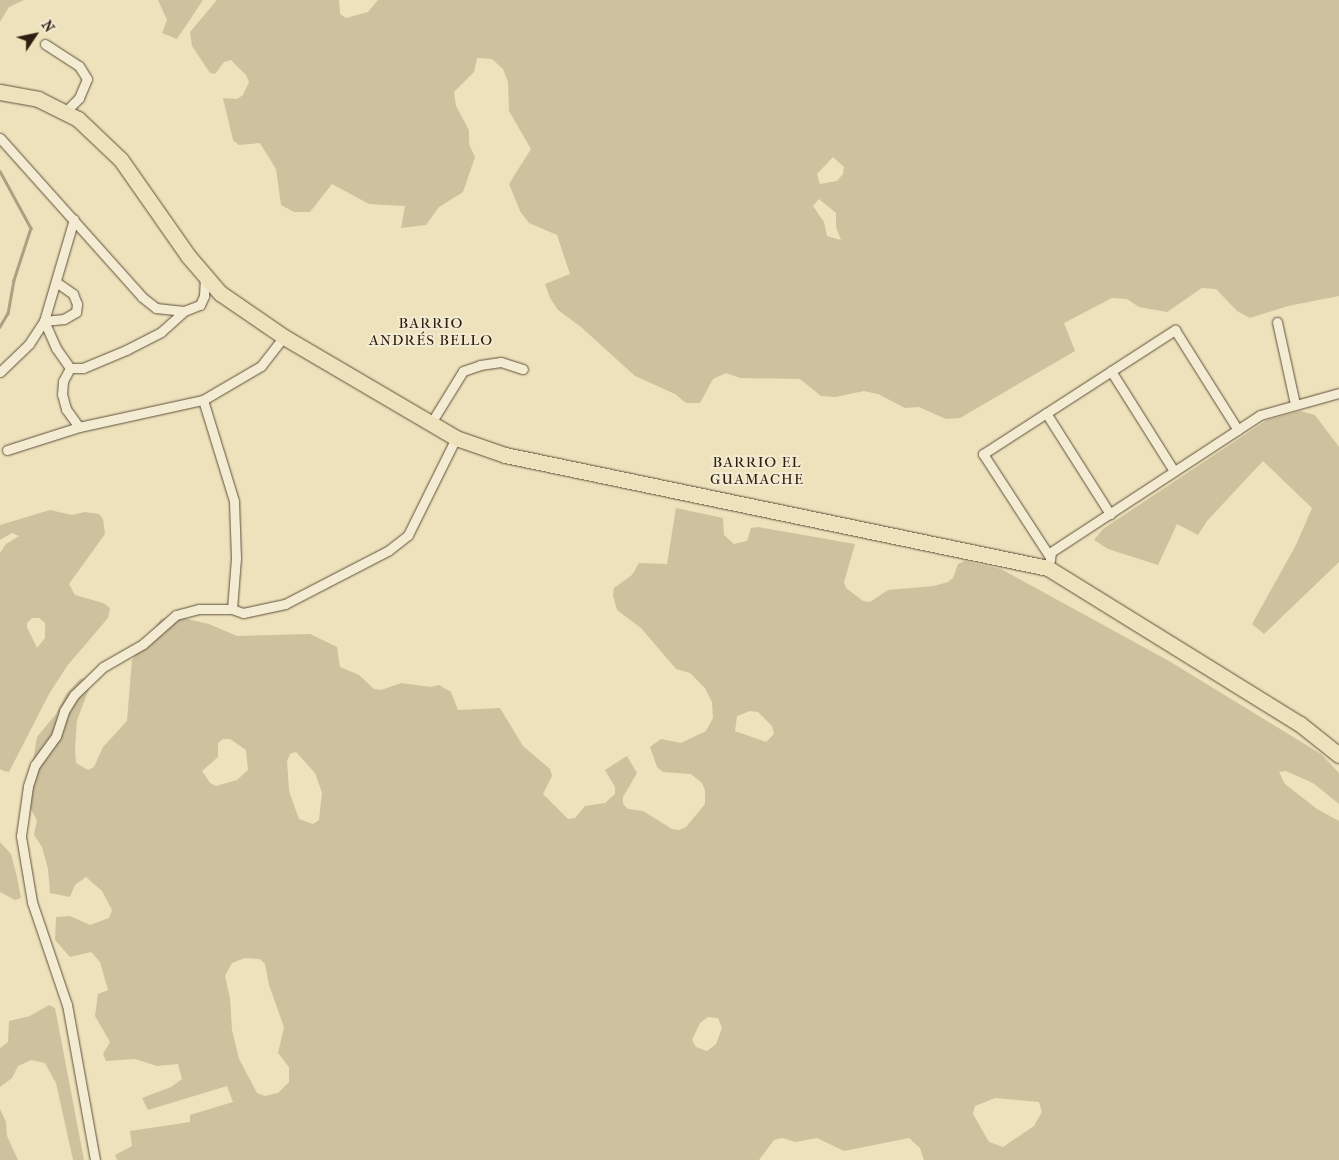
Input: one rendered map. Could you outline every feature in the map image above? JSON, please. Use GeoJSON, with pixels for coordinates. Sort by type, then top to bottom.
{"type":"FeatureCollection","features":[{"type":"Feature","properties":{"kind":"highway"},"geometry":{"type":"LineString","coordinates":[[0,92],[38,99],[78,119],[121,160],[205,276],[220,292],[284,337],[456,438],[505,455],[1049,562],[1300,724],[1339,755]]}},
{"type":"Feature","properties":{"kind":"street"},"geometry":{"type":"LineString","coordinates":[[45,44],[78,66],[87,79],[80,98],[65,112]]}},
{"type":"Feature","properties":{"kind":"street"},"geometry":{"type":"LineString","coordinates":[[0,138],[74,218],[142,297],[156,308],[184,311]]}},
{"type":"Feature","properties":{"kind":"street"},"geometry":{"type":"LineString","coordinates":[[0,372],[30,344],[44,321],[74,218]]}},
{"type":"Feature","properties":{"kind":"street"},"geometry":{"type":"LineString","coordinates":[[70,368],[83,368],[126,350],[161,332],[184,311],[200,305],[204,296],[205,276]]}},
{"type":"Feature","properties":{"kind":"street"},"geometry":{"type":"LineString","coordinates":[[44,321],[64,318],[76,312],[77,304],[73,294],[56,282]]}},
{"type":"Feature","properties":{"kind":"street"},"geometry":{"type":"LineString","coordinates":[[44,321],[56,348],[70,368]]}},
{"type":"Feature","properties":{"kind":"street"},"geometry":{"type":"LineString","coordinates":[[1277,322],[1295,404]]}},
{"type":"Feature","properties":{"kind":"street"},"geometry":{"type":"LineString","coordinates":[[1049,562],[983,454],[1175,330],[1238,430]]}},
{"type":"Feature","properties":{"kind":"street"},"geometry":{"type":"LineString","coordinates":[[8,450],[79,427],[203,400],[261,366],[284,337]]}},
{"type":"Feature","properties":{"kind":"street"},"geometry":{"type":"LineString","coordinates":[[431,423],[463,371],[480,364],[502,362],[523,370]]}},
{"type":"Feature","properties":{"kind":"street"},"geometry":{"type":"LineString","coordinates":[[70,368],[63,381],[62,394],[66,408],[79,427]]}},
{"type":"Feature","properties":{"kind":"street"},"geometry":{"type":"LineString","coordinates":[[1110,372],[1174,471]]}},
{"type":"Feature","properties":{"kind":"street"},"geometry":{"type":"LineString","coordinates":[[1049,562],[1051,552],[1260,415],[1339,393]]}},
{"type":"Feature","properties":{"kind":"street"},"geometry":{"type":"LineString","coordinates":[[203,400],[234,501],[236,558],[232,609]]}},
{"type":"Feature","properties":{"kind":"street"},"geometry":{"type":"LineString","coordinates":[[1046,413],[1110,514]]}},
{"type":"Feature","properties":{"kind":"street"},"geometry":{"type":"LineString","coordinates":[[95,1160],[67,1005],[32,902],[21,836],[28,786],[35,765],[56,736],[64,711],[74,695],[103,667],[143,644],[176,615],[199,609],[232,609],[243,613],[285,604],[389,550],[408,535],[456,438]]}},
{"type":"Feature","properties":{"kind":"shaded area"},"geometry":{"type":"Polygon","coordinates":[[[0,0],[24,0],[9,7],[0,22],[0,0]]]}},
{"type":"Feature","properties":{"kind":"shaded area"},"geometry":{"type":"Polygon","coordinates":[[[158,0],[203,0],[177,39],[162,33],[167,20],[158,0]]]}},
{"type":"Feature","properties":{"kind":"shaded area"},"geometry":{"type":"Polygon","coordinates":[[[217,0],[339,0],[340,14],[346,18],[368,12],[378,0],[1339,0],[1339,296],[1288,306],[1250,318],[1237,311],[1216,289],[1202,288],[1167,312],[1139,307],[1127,299],[1112,298],[1064,323],[1075,351],[960,418],[946,419],[919,407],[905,408],[878,394],[864,391],[835,397],[821,396],[800,379],[740,378],[726,373],[713,379],[700,403],[686,403],[675,394],[635,376],[581,327],[558,310],[550,298],[545,284],[570,274],[557,235],[529,223],[520,211],[509,184],[531,149],[509,111],[508,82],[503,69],[492,59],[477,58],[474,72],[454,92],[456,106],[469,130],[469,144],[475,157],[463,192],[439,207],[426,225],[401,228],[405,206],[369,204],[332,184],[310,212],[294,212],[281,205],[276,169],[260,143],[239,145],[233,140],[223,98],[237,99],[243,95],[249,82],[246,75],[231,60],[224,62],[215,74],[210,73],[192,46],[190,32],[217,0]],[[833,157],[817,174],[820,184],[837,181],[843,174],[844,167],[833,157]],[[819,199],[813,206],[824,222],[827,236],[841,240],[836,227],[836,213],[819,199]]]}},
{"type":"Feature","properties":{"kind":"shaded area"},"geometry":{"type":"Polygon","coordinates":[[[1300,411],[1315,415],[1339,447],[1339,562],[1264,634],[1252,624],[1296,545],[1312,508],[1263,461],[1207,521],[1198,535],[1177,524],[1158,565],[1108,549],[1094,540],[1103,529],[1267,420],[1300,411]]]}},
{"type":"Feature","properties":{"kind":"shaded area"},"geometry":{"type":"Polygon","coordinates":[[[676,508],[723,518],[724,535],[734,544],[747,541],[751,528],[758,527],[855,544],[844,582],[846,588],[863,601],[870,602],[888,590],[934,586],[948,582],[953,578],[958,564],[965,561],[1001,569],[1169,661],[1321,754],[1339,773],[1339,804],[1313,783],[1286,771],[1279,772],[1285,784],[1317,809],[1339,821],[1339,1160],[924,1160],[920,1148],[909,1138],[844,1151],[817,1138],[796,1142],[782,1138],[774,1140],[759,1160],[117,1160],[115,1155],[132,1146],[130,1131],[190,1122],[190,1115],[233,1102],[227,1086],[148,1110],[142,1098],[171,1087],[182,1079],[178,1064],[157,1066],[135,1059],[106,1061],[103,1054],[110,1042],[95,1016],[98,994],[108,990],[100,962],[91,952],[70,957],[55,940],[56,917],[70,916],[90,925],[109,918],[112,910],[102,891],[86,877],[75,885],[70,897],[50,893],[48,869],[42,847],[34,835],[37,820],[26,801],[37,737],[56,714],[66,694],[80,679],[87,678],[91,684],[77,720],[75,748],[76,763],[88,770],[94,767],[103,747],[127,721],[132,660],[161,619],[174,616],[209,624],[237,636],[310,634],[337,647],[340,667],[359,675],[374,689],[381,690],[401,683],[431,687],[439,685],[451,692],[458,710],[500,708],[523,746],[550,769],[552,776],[543,794],[568,819],[575,818],[585,806],[605,803],[615,794],[615,787],[605,770],[627,756],[637,773],[623,797],[623,804],[628,809],[643,811],[672,829],[679,830],[686,827],[705,804],[705,790],[702,783],[691,774],[663,772],[657,767],[650,747],[661,739],[681,743],[706,731],[713,718],[712,702],[705,688],[690,673],[676,669],[641,628],[617,610],[613,596],[614,588],[632,575],[639,563],[667,564],[676,508]],[[750,711],[737,716],[735,731],[766,742],[774,734],[772,726],[758,712],[750,711]],[[223,739],[218,743],[218,757],[202,771],[210,783],[216,786],[237,780],[248,770],[246,750],[230,739],[223,739]],[[296,752],[290,754],[287,761],[289,791],[299,819],[313,824],[319,820],[322,793],[315,773],[296,752]],[[245,958],[232,963],[225,976],[230,998],[232,1030],[239,1059],[257,1093],[265,1096],[278,1093],[289,1082],[289,1067],[278,1053],[284,1027],[269,985],[265,964],[260,959],[245,958]],[[708,1017],[700,1023],[692,1040],[696,1047],[707,1051],[716,1044],[722,1028],[718,1018],[708,1017]],[[995,1098],[975,1106],[973,1114],[989,1142],[1003,1147],[1034,1126],[1042,1112],[1039,1102],[995,1098]]]}},
{"type":"Feature","properties":{"kind":"shaded area"},"geometry":{"type":"Polygon","coordinates":[[[50,510],[72,515],[85,512],[99,514],[103,519],[105,534],[69,584],[75,595],[103,603],[110,608],[108,618],[67,666],[49,694],[9,772],[0,769],[0,553],[6,544],[19,536],[12,533],[0,540],[0,525],[50,510]],[[32,618],[27,623],[37,648],[45,638],[45,623],[39,618],[32,618]]]}},
{"type":"Feature","properties":{"kind":"shaded area"},"geometry":{"type":"Polygon","coordinates":[[[0,842],[11,854],[17,877],[21,898],[15,900],[0,892],[0,842]]]}},
{"type":"Feature","properties":{"kind":"shaded area"},"geometry":{"type":"Polygon","coordinates":[[[49,1005],[55,1008],[84,1160],[73,1160],[56,1083],[45,1063],[31,1060],[18,1066],[12,1078],[0,1087],[0,1048],[8,1042],[9,1021],[30,1016],[49,1005]]]}},
{"type":"Feature","properties":{"kind":"shaded area"},"geometry":{"type":"Polygon","coordinates":[[[0,1109],[6,1122],[7,1136],[18,1160],[0,1160],[0,1109]]]}},
{"type":"Feature","properties":{"kind":"waterway"},"geometry":{"type":"LineString","coordinates":[[0,171],[31,228],[14,280],[8,313],[0,327]]}},
{"type":"Feature","properties":{"kind":"district","name":"BARRIO ANDRÉS BELLO"},"geometry":{"type":"Point","coordinates":[431,332]}},
{"type":"Feature","properties":{"kind":"district","name":"BARRIO EL GUAMACHE"},"geometry":{"type":"Point","coordinates":[757,470]}}]}
